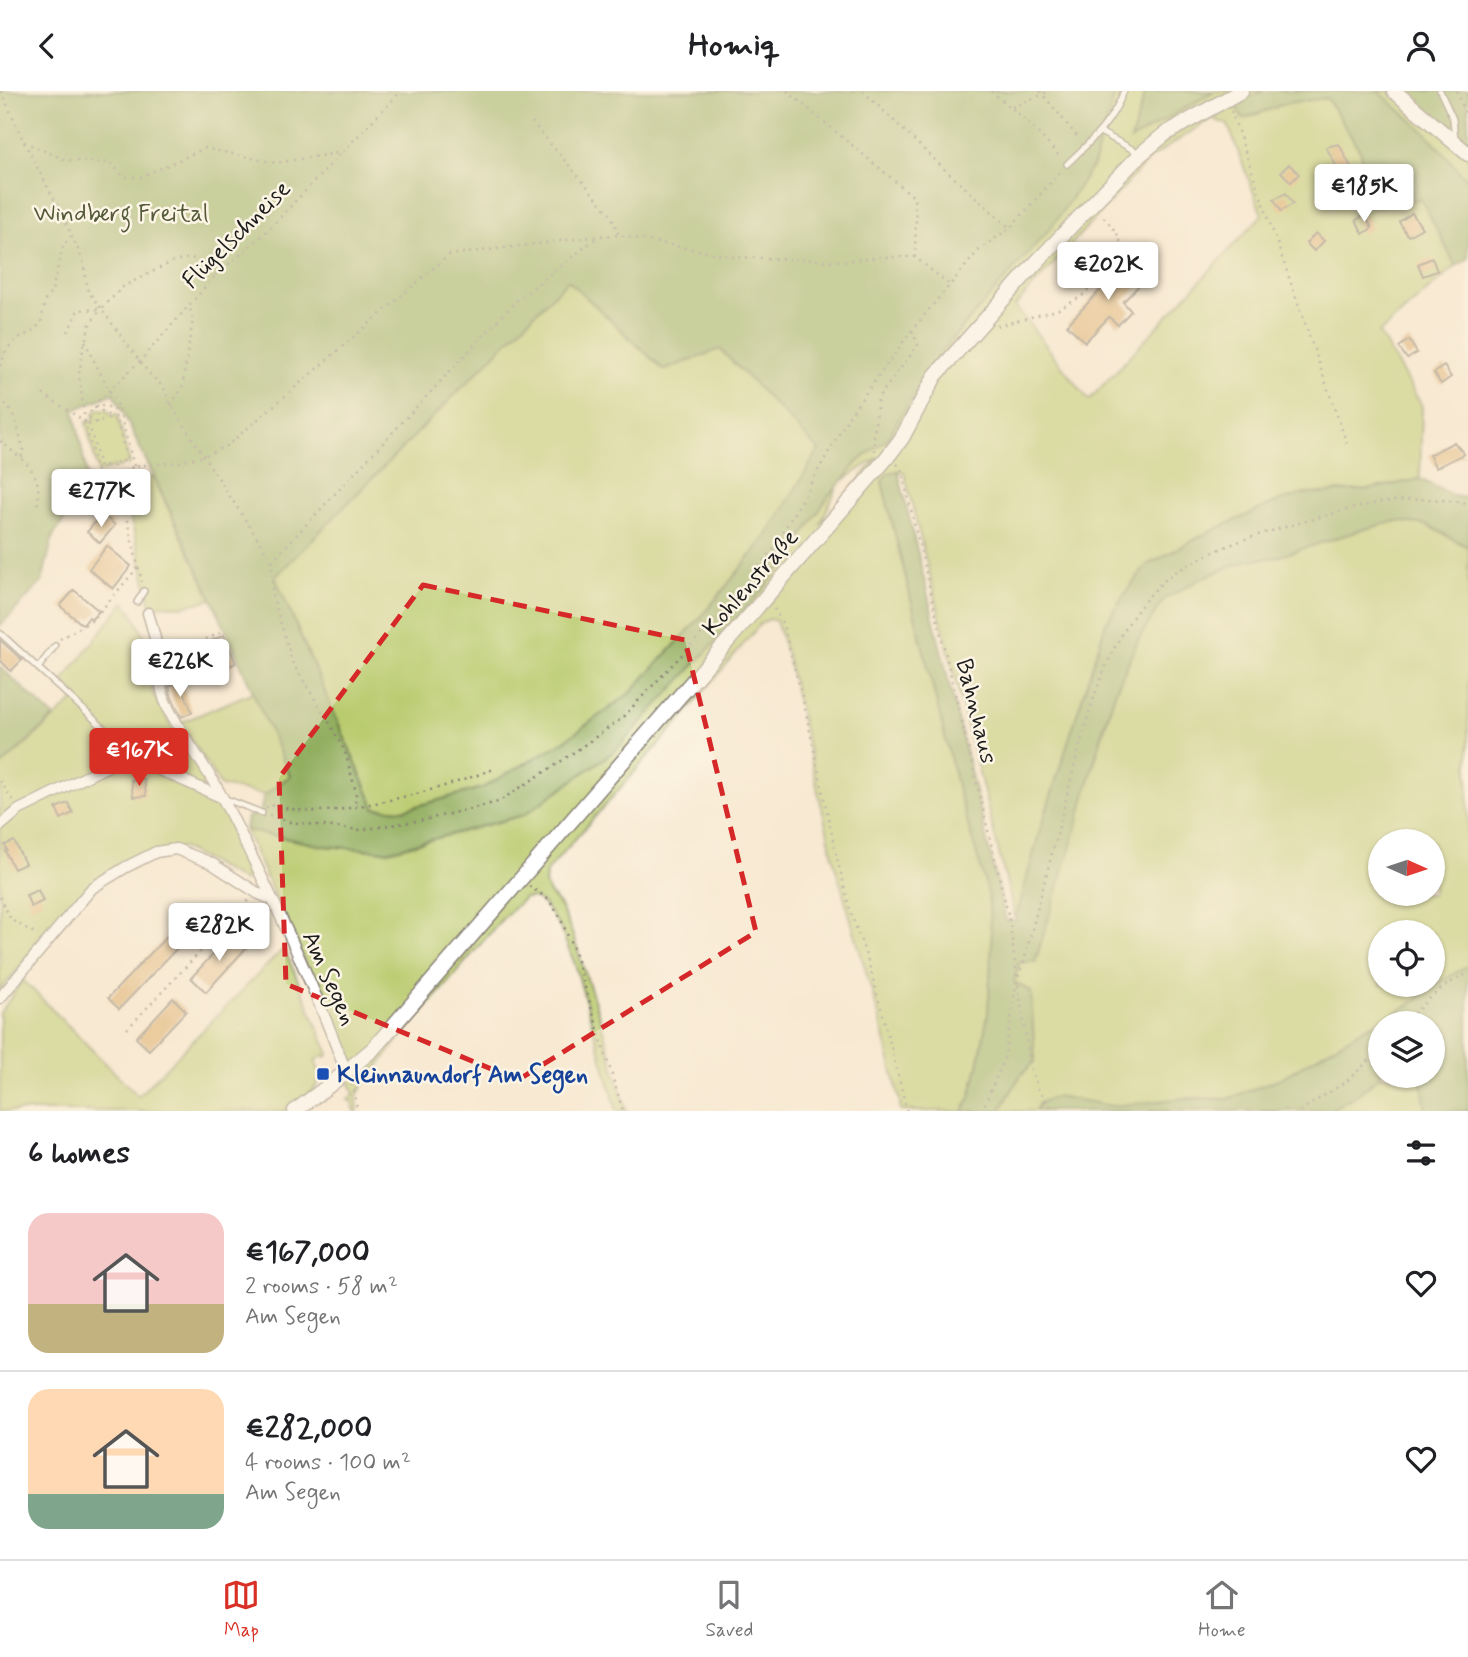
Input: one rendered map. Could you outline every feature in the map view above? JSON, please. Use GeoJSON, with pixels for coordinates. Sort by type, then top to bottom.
{"type":"FeatureCollection","features":[{"type":"Feature","properties":{"kind":"street","name":"Kohlenstraße"},"geometry":{"type":"LineString","coordinates":[[295,1111],[373,1049],[766,597],[880,457],[902,438],[935,376],[1032,267],[1141,153],[1165,134],[1241,91]]}},
{"type":"Feature","properties":{"kind":"street"},"geometry":{"type":"LineString","coordinates":[[1394,91],[1468,154]]}},
{"type":"Feature","properties":{"kind":"street","name":"Am Segen"},"geometry":{"type":"LineString","coordinates":[[148,613],[164,698],[179,730],[223,798],[273,900],[329,1025],[346,1072]]}},
{"type":"Feature","properties":{"kind":"street"},"geometry":{"type":"LineString","coordinates":[[0,826],[19,810],[132,754],[153,767],[223,798]]}},
{"type":"Feature","properties":{"kind":"street"},"geometry":{"type":"LineString","coordinates":[[0,998],[92,888],[125,867],[156,852],[176,849],[211,863],[273,900]]}},
{"type":"Feature","properties":{"kind":"lane"},"geometry":{"type":"LineString","coordinates":[[1067,164],[1100,132],[1124,91]]}},
{"type":"Feature","properties":{"kind":"lane"},"geometry":{"type":"LineString","coordinates":[[1440,91],[1453,118],[1456,142]]}},
{"type":"Feature","properties":{"kind":"lane"},"geometry":{"type":"LineString","coordinates":[[1100,132],[1141,153]]}},
{"type":"Feature","properties":{"kind":"lane"},"geometry":{"type":"LineString","coordinates":[[136,602],[144,591]]}},
{"type":"Feature","properties":{"kind":"lane"},"geometry":{"type":"LineString","coordinates":[[1,634],[132,754]]}},
{"type":"Feature","properties":{"kind":"lane"},"geometry":{"type":"LineString","coordinates":[[38,668],[55,646]]}},
{"type":"Feature","properties":{"kind":"lane"},"geometry":{"type":"LineString","coordinates":[[223,798],[262,813]]}},
{"type":"Feature","properties":{"kind":"path"},"geometry":{"type":"LineString","coordinates":[[1,91],[83,261],[88,291],[140,361],[164,388],[172,405],[272,561],[272,594],[293,664],[345,752],[356,792],[355,807]]}},
{"type":"Feature","properties":{"kind":"path","name":"Flügelschneise"},"geometry":{"type":"LineString","coordinates":[[85,422],[90,419],[91,409],[140,361],[216,275],[264,234],[401,91]]}},
{"type":"Feature","properties":{"kind":"path"},"geometry":{"type":"LineString","coordinates":[[787,91],[914,197],[915,257]]}},
{"type":"Feature","properties":{"kind":"path"},"geometry":{"type":"LineString","coordinates":[[863,91],[942,167],[1010,227]]}},
{"type":"Feature","properties":{"kind":"path"},"geometry":{"type":"LineString","coordinates":[[493,769],[408,797],[325,811],[297,811],[269,805],[262,813],[290,823],[359,830],[424,820],[498,802],[621,719],[730,604],[773,550],[849,416],[912,330],[980,249],[1010,227],[1067,164],[1028,123],[990,91]]}},
{"type":"Feature","properties":{"kind":"path"},"geometry":{"type":"LineString","coordinates":[[1010,108],[1042,92],[1051,91]]}},
{"type":"Feature","properties":{"kind":"path"},"geometry":{"type":"LineString","coordinates":[[1457,91],[1468,121]]}},
{"type":"Feature","properties":{"kind":"path"},"geometry":{"type":"LineString","coordinates":[[1042,92],[1085,147]]}},
{"type":"Feature","properties":{"kind":"path"},"geometry":{"type":"LineString","coordinates":[[1226,98],[1347,444]]}},
{"type":"Feature","properties":{"kind":"path"},"geometry":{"type":"LineString","coordinates":[[532,122],[611,215],[619,235]]}},
{"type":"Feature","properties":{"kind":"path"},"geometry":{"type":"LineString","coordinates":[[24,142],[66,160],[111,163],[124,177],[141,177],[205,148],[275,163],[341,153]]}},
{"type":"Feature","properties":{"kind":"path"},"geometry":{"type":"LineString","coordinates":[[998,326],[1056,310],[1081,297],[1120,258],[1122,243],[1093,203]]}},
{"type":"Feature","properties":{"kind":"path"},"geometry":{"type":"LineString","coordinates":[[216,275],[192,258],[174,261],[124,286],[90,324],[79,376],[85,422],[98,476],[117,477],[134,467],[179,462],[204,456],[228,445],[449,255],[619,235],[733,257],[846,261],[915,257],[950,285]]}},
{"type":"Feature","properties":{"kind":"path"},"geometry":{"type":"LineString","coordinates":[[0,366],[7,349],[41,323],[45,300],[52,291],[63,246],[72,236]]}},
{"type":"Feature","properties":{"kind":"path"},"geometry":{"type":"LineString","coordinates":[[272,561],[516,301],[599,236]]}},
{"type":"Feature","properties":{"kind":"path"},"geometry":{"type":"LineString","coordinates":[[172,405],[182,388],[193,319],[189,305]]}},
{"type":"Feature","properties":{"kind":"path"},"geometry":{"type":"LineString","coordinates":[[68,332],[78,310],[101,309]]}},
{"type":"Feature","properties":{"kind":"path"},"geometry":{"type":"LineString","coordinates":[[880,457],[874,435],[878,398],[918,345],[912,330]]}},
{"type":"Feature","properties":{"kind":"path"},"geometry":{"type":"LineString","coordinates":[[85,341],[119,409],[134,467]]}},
{"type":"Feature","properties":{"kind":"path"},"geometry":{"type":"LineString","coordinates":[[43,394],[85,422]]}},
{"type":"Feature","properties":{"kind":"path"},"geometry":{"type":"LineString","coordinates":[[0,399],[14,414],[24,453],[20,458]]}},
{"type":"Feature","properties":{"kind":"path"},"geometry":{"type":"LineString","coordinates":[[96,405],[119,409]]}},
{"type":"Feature","properties":{"kind":"path"},"geometry":{"type":"LineString","coordinates":[[96,423],[97,414],[101,411],[111,419]]}},
{"type":"Feature","properties":{"kind":"path"},"geometry":{"type":"LineString","coordinates":[[116,417],[127,460],[100,467],[89,424],[111,419],[116,417]]}},
{"type":"Feature","properties":{"kind":"path"},"geometry":{"type":"LineString","coordinates":[[0,440],[32,470],[39,482],[37,508]]}},
{"type":"Feature","properties":{"kind":"path","name":"Bahnhaus"},"geometry":{"type":"LineString","coordinates":[[880,457],[901,468],[1009,918],[1017,981]]}},
{"type":"Feature","properties":{"kind":"path"},"geometry":{"type":"LineString","coordinates":[[113,463],[144,591]]}},
{"type":"Feature","properties":{"kind":"path"},"geometry":{"type":"LineString","coordinates":[[982,1111],[1004,1059],[1017,981],[1097,691],[1115,644],[1146,598],[1168,577],[1238,540],[1372,504],[1430,499],[1468,503]]}},
{"type":"Feature","properties":{"kind":"path"},"geometry":{"type":"LineString","coordinates":[[55,646],[60,639],[93,620],[138,567]]}},
{"type":"Feature","properties":{"kind":"path"},"geometry":{"type":"LineString","coordinates":[[766,597],[783,624],[805,708],[851,913],[868,961],[907,1111]]}},
{"type":"Feature","properties":{"kind":"path"},"geometry":{"type":"LineString","coordinates":[[193,645],[225,631]]}},
{"type":"Feature","properties":{"kind":"path"},"geometry":{"type":"LineString","coordinates":[[132,754],[179,730]]}},
{"type":"Feature","properties":{"kind":"path"},"geometry":{"type":"LineString","coordinates":[[0,781],[19,810]]}},
{"type":"Feature","properties":{"kind":"path"},"geometry":{"type":"LineString","coordinates":[[519,880],[548,899],[559,915],[573,948],[622,1111]]}},
{"type":"Feature","properties":{"kind":"path"},"geometry":{"type":"LineString","coordinates":[[127,1029],[248,900],[259,894]]}},
{"type":"Feature","properties":{"kind":"path"},"geometry":{"type":"LineString","coordinates":[[0,897],[11,920],[48,941]]}},
{"type":"Feature","properties":{"kind":"path"},"geometry":{"type":"LineString","coordinates":[[1416,1011],[1446,985],[1468,974]]}},
{"type":"Feature","properties":{"kind":"path"},"geometry":{"type":"LineString","coordinates":[[1017,981],[1031,1070],[1038,1089],[1053,1111]]}},
{"type":"Feature","properties":{"kind":"path"},"geometry":{"type":"LineString","coordinates":[[1300,1111],[1347,1081],[1368,1061]]}},
{"type":"Feature","properties":{"kind":"path"},"geometry":{"type":"LineString","coordinates":[[346,1072],[354,1090],[357,1111]]}},
{"type":"Feature","properties":{"kind":"highlighted area"},"geometry":{"type":"Polygon","coordinates":[[[423,585],[685,640],[756,932],[518,1080],[286,984],[279,778],[423,585]]]}},
{"type":"Feature","properties":{"kind":"green space","name":"Windberg Freital"},"geometry":{"type":"Polygon","coordinates":[[[0,91],[1116,91],[1093,165],[1053,225],[939,354],[887,439],[857,462],[829,495],[794,550],[765,588],[616,750],[524,815],[388,851],[324,846],[245,830],[247,817],[260,814],[264,795],[290,776],[212,599],[114,393],[74,410],[89,486],[53,536],[42,582],[0,626],[0,91]],[[568,280],[275,577],[375,808],[403,810],[482,788],[563,742],[630,693],[703,615],[766,537],[819,450],[720,349],[664,370],[568,280]]]}},
{"type":"Feature","properties":{"kind":"green space"},"geometry":{"type":"Polygon","coordinates":[[[1116,91],[1146,91],[1132,139],[1214,91],[1264,91],[1235,103],[1243,119],[1287,103],[1327,98],[1361,152],[1371,207],[1421,199],[1456,266],[1379,333],[1422,406],[1420,479],[1366,490],[1340,491],[1276,502],[1147,565],[1123,596],[1106,623],[1038,837],[1016,921],[904,472],[897,471],[882,481],[960,797],[988,893],[992,943],[988,1014],[970,1098],[963,1111],[900,1111],[881,1023],[835,865],[787,656],[776,621],[769,619],[761,623],[683,717],[546,872],[545,884],[560,906],[571,930],[627,1111],[617,1111],[575,964],[560,928],[545,906],[534,898],[524,898],[502,919],[401,1037],[360,1090],[357,1096],[358,1111],[355,1111],[352,1102],[348,1100],[354,1094],[346,1072],[352,1056],[343,1048],[245,830],[324,846],[388,851],[524,815],[695,662],[765,588],[794,550],[829,495],[837,487],[820,525],[879,457],[844,480],[857,462],[887,439],[939,354],[1053,225],[1093,165],[1116,91]],[[1212,118],[1149,159],[1015,306],[1089,400],[1262,215],[1228,125],[1212,118]]]}},
{"type":"Feature","properties":{"kind":"green space"},"geometry":{"type":"Polygon","coordinates":[[[1146,91],[1214,91],[1131,140],[1146,91]]]}},
{"type":"Feature","properties":{"kind":"green space"},"geometry":{"type":"Polygon","coordinates":[[[1264,91],[1378,91],[1427,134],[1468,181],[1468,259],[1456,266],[1421,199],[1371,207],[1361,152],[1327,98],[1287,103],[1243,119],[1234,103],[1264,91]]]}},
{"type":"Feature","properties":{"kind":"green space"},"geometry":{"type":"Polygon","coordinates":[[[1378,91],[1400,91],[1468,148],[1468,181],[1427,134],[1378,91]]]}},
{"type":"Feature","properties":{"kind":"green space"},"geometry":{"type":"Polygon","coordinates":[[[1400,91],[1468,91],[1468,148],[1400,91]]]}},
{"type":"Feature","properties":{"kind":"green space"},"geometry":{"type":"Polygon","coordinates":[[[568,280],[664,370],[720,349],[820,450],[766,537],[703,615],[630,693],[563,742],[482,788],[403,810],[375,808],[275,577],[568,280]]]}},
{"type":"Feature","properties":{"kind":"green space"},"geometry":{"type":"Polygon","coordinates":[[[99,409],[107,409],[111,415],[117,414],[130,464],[98,472],[86,422],[94,420],[94,413],[99,409]]]}},
{"type":"Feature","properties":{"kind":"green space"},"geometry":{"type":"Polygon","coordinates":[[[898,471],[1006,920],[1015,921],[1038,837],[1106,623],[1147,565],[1201,536],[1276,502],[1304,494],[1366,490],[1420,479],[1454,496],[1468,498],[1468,547],[1427,525],[1396,521],[1277,557],[1249,560],[1204,577],[1164,599],[1139,638],[1116,690],[1035,962],[1019,962],[1014,982],[1031,991],[1035,1061],[1020,1076],[1000,1111],[963,1111],[970,1098],[988,1014],[992,943],[988,893],[960,797],[882,482],[887,473],[898,471]]]}},
{"type":"Feature","properties":{"kind":"green space"},"geometry":{"type":"Polygon","coordinates":[[[153,477],[212,599],[184,606],[151,605],[123,486],[153,477]]]}},
{"type":"Feature","properties":{"kind":"green space"},"geometry":{"type":"Polygon","coordinates":[[[1396,521],[1427,525],[1468,547],[1468,966],[1445,979],[1445,920],[1368,920],[1368,997],[1419,997],[1398,1011],[1368,1011],[1368,1026],[1281,1078],[1228,1099],[1187,1098],[1112,1106],[1039,1103],[1035,1111],[1000,1111],[1020,1076],[1035,1061],[1033,1041],[1014,982],[1020,962],[1035,962],[1116,690],[1139,638],[1164,599],[1203,577],[1249,560],[1277,557],[1396,521]]]}},
{"type":"Feature","properties":{"kind":"green space"},"geometry":{"type":"Polygon","coordinates":[[[124,602],[146,640],[152,663],[152,692],[205,779],[200,793],[222,805],[251,871],[244,881],[181,847],[89,886],[0,991],[0,767],[78,697],[63,681],[124,602]]]}},
{"type":"Feature","properties":{"kind":"green space"},"geometry":{"type":"Polygon","coordinates":[[[0,667],[54,717],[0,767],[0,667]]]}},
{"type":"Feature","properties":{"kind":"green space"},"geometry":{"type":"Polygon","coordinates":[[[253,692],[291,776],[264,795],[221,786],[180,723],[253,692]]]}},
{"type":"Feature","properties":{"kind":"green space"},"geometry":{"type":"Polygon","coordinates":[[[284,948],[329,1054],[315,1061],[319,1070],[317,1085],[284,1111],[0,1111],[0,1013],[23,980],[138,1096],[284,948]]]}},
{"type":"Feature","properties":{"kind":"green space"},"geometry":{"type":"Polygon","coordinates":[[[1468,966],[1468,1111],[1426,1111],[1423,1088],[1445,1088],[1445,1011],[1398,1011],[1419,997],[1445,997],[1445,979],[1468,966]]]}},
{"type":"Feature","properties":{"kind":"green space"},"geometry":{"type":"Polygon","coordinates":[[[1368,1026],[1368,1086],[1328,1111],[1035,1111],[1039,1103],[1057,1096],[1112,1106],[1187,1098],[1228,1099],[1281,1078],[1368,1026]]]}},
{"type":"Feature","properties":{"kind":"green space"},"geometry":{"type":"Polygon","coordinates":[[[1368,1085],[1368,1088],[1423,1088],[1426,1111],[1328,1111],[1368,1085]]]}},
{"type":"Feature","properties":{"kind":"building"},"geometry":{"type":"Polygon","coordinates":[[[1339,144],[1352,169],[1341,175],[1326,147],[1339,144]]]}},
{"type":"Feature","properties":{"kind":"building"},"geometry":{"type":"Polygon","coordinates":[[[1289,164],[1299,174],[1291,182],[1281,172],[1289,164]]]}},
{"type":"Feature","properties":{"kind":"building"},"geometry":{"type":"Polygon","coordinates":[[[1286,193],[1293,204],[1281,211],[1274,199],[1286,193]]]}},
{"type":"Feature","properties":{"kind":"building"},"geometry":{"type":"Polygon","coordinates":[[[1412,213],[1422,228],[1408,236],[1399,222],[1412,213]]]}},
{"type":"Feature","properties":{"kind":"building"},"geometry":{"type":"Polygon","coordinates":[[[1365,215],[1372,228],[1363,234],[1356,220],[1365,215]]]}},
{"type":"Feature","properties":{"kind":"building"},"geometry":{"type":"Polygon","coordinates":[[[1316,233],[1324,241],[1314,251],[1306,243],[1316,233]]]}},
{"type":"Feature","properties":{"kind":"building"},"geometry":{"type":"Polygon","coordinates":[[[1432,258],[1437,271],[1423,276],[1418,264],[1432,258]]]}},
{"type":"Feature","properties":{"kind":"building"},"geometry":{"type":"Polygon","coordinates":[[[1129,260],[1147,277],[1123,302],[1131,311],[1118,325],[1109,317],[1085,342],[1067,325],[1129,260]]]}},
{"type":"Feature","properties":{"kind":"building"},"geometry":{"type":"Polygon","coordinates":[[[1409,340],[1417,353],[1407,359],[1399,347],[1409,340]]]}},
{"type":"Feature","properties":{"kind":"building"},"geometry":{"type":"Polygon","coordinates":[[[1444,366],[1451,377],[1441,384],[1434,373],[1444,366]]]}},
{"type":"Feature","properties":{"kind":"building"},"geometry":{"type":"Polygon","coordinates":[[[1454,442],[1464,454],[1436,468],[1429,455],[1454,442]]]}},
{"type":"Feature","properties":{"kind":"building"},"geometry":{"type":"Polygon","coordinates":[[[102,514],[115,525],[100,543],[87,532],[102,514]]]}},
{"type":"Feature","properties":{"kind":"building"},"geometry":{"type":"Polygon","coordinates":[[[107,546],[131,566],[113,589],[89,569],[107,546]]]}},
{"type":"Feature","properties":{"kind":"building"},"geometry":{"type":"Polygon","coordinates":[[[74,590],[99,611],[83,625],[60,606],[74,590]]]}},
{"type":"Feature","properties":{"kind":"building"},"geometry":{"type":"Polygon","coordinates":[[[224,635],[236,663],[218,671],[206,643],[224,635]]]}},
{"type":"Feature","properties":{"kind":"building"},"geometry":{"type":"Polygon","coordinates":[[[0,640],[22,660],[11,671],[0,660],[0,640]]]}},
{"type":"Feature","properties":{"kind":"building"},"geometry":{"type":"Polygon","coordinates":[[[180,681],[192,712],[182,717],[169,686],[180,681]]]}},
{"type":"Feature","properties":{"kind":"building"},"geometry":{"type":"Polygon","coordinates":[[[108,739],[118,749],[105,759],[97,750],[108,739]]]}},
{"type":"Feature","properties":{"kind":"building"},"geometry":{"type":"Polygon","coordinates":[[[172,741],[180,754],[173,767],[155,759],[161,748],[172,741]]]}},
{"type":"Feature","properties":{"kind":"building"},"geometry":{"type":"Polygon","coordinates":[[[144,779],[146,796],[133,797],[131,780],[144,779]]]}},
{"type":"Feature","properties":{"kind":"building"},"geometry":{"type":"Polygon","coordinates":[[[68,803],[73,813],[61,819],[56,808],[68,803]]]}},
{"type":"Feature","properties":{"kind":"building"},"geometry":{"type":"Polygon","coordinates":[[[14,841],[25,864],[14,869],[5,851],[5,845],[14,841]]]}},
{"type":"Feature","properties":{"kind":"building"},"geometry":{"type":"Polygon","coordinates":[[[38,890],[43,901],[31,907],[26,895],[38,890]]]}},
{"type":"Feature","properties":{"kind":"building"},"geometry":{"type":"Polygon","coordinates":[[[188,914],[199,925],[119,1009],[108,998],[188,914]]]}},
{"type":"Feature","properties":{"kind":"building"},"geometry":{"type":"Polygon","coordinates":[[[235,936],[247,947],[206,992],[191,978],[228,938],[231,941],[235,936]]]}},
{"type":"Feature","properties":{"kind":"building"},"geometry":{"type":"Polygon","coordinates":[[[173,998],[186,1011],[149,1050],[136,1038],[173,998]]]}},
{"type":"Feature","properties":{"kind":"place","name":"Kleinnaundorf Am Segen"},"geometry":{"type":"Point","coordinates":[323,1074]}}]}
